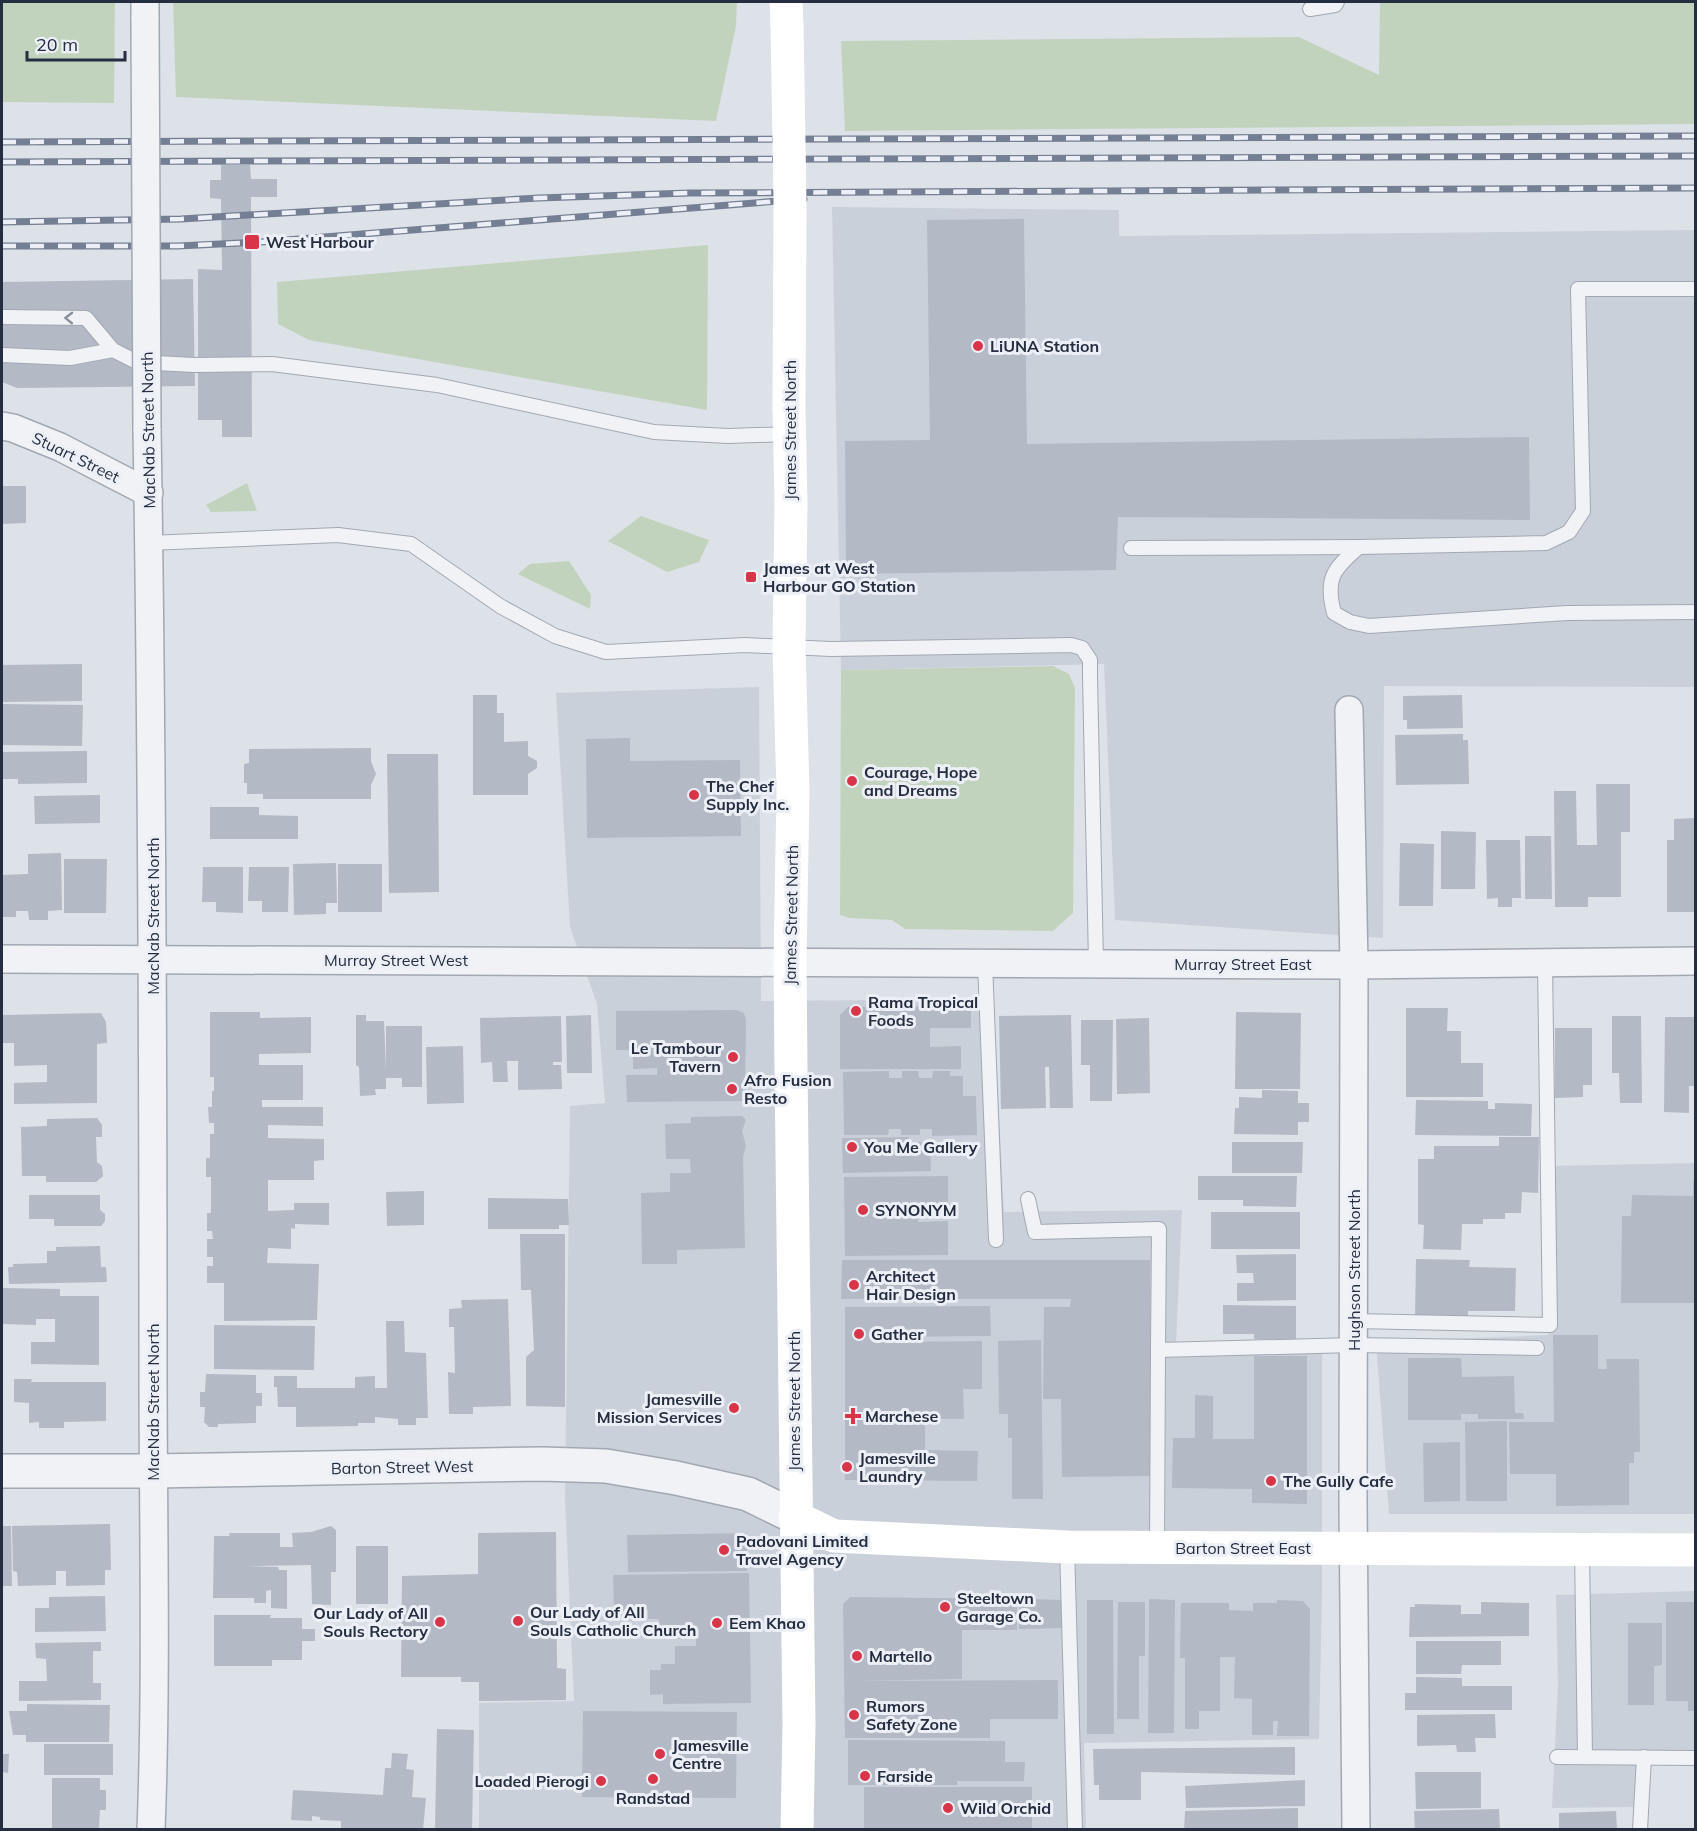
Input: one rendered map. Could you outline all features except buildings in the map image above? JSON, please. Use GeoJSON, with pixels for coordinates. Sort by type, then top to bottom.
{"type":"FeatureCollection","features":[{"type":"Feature","properties":{"kind":"main road","name":"James Street North"},"geometry":{"type":"LineString","coordinates":[[787,14],[790,201],[789,647],[793,790],[790,962],[799,1724],[797,1830]]}},
{"type":"Feature","properties":{"kind":"main road","name":"Barton Street East"},"geometry":{"type":"LineString","coordinates":[[795,1517],[834,1536],[1067,1547],[1695,1550]]}},
{"type":"Feature","properties":{"kind":"street","name":"MacNab Street North"},"geometry":{"type":"LineString","coordinates":[[145,11],[147,428],[154,959],[155,1711],[152,1830]]}},
{"type":"Feature","properties":{"kind":"street","name":"Stuart Street"},"geometry":{"type":"LineString","coordinates":[[2,426],[13,428],[60,447],[149,493]]}},
{"type":"Feature","properties":{"kind":"street","name":"Hughson Street North"},"geometry":{"type":"LineString","coordinates":[[1349,710],[1354,965],[1356,1830]]}},
{"type":"Feature","properties":{"kind":"street","name":"Murray Street West"},"geometry":{"type":"LineString","coordinates":[[2,959],[790,962]]}},
{"type":"Feature","properties":{"kind":"street","name":"Murray Street East"},"geometry":{"type":"LineString","coordinates":[[790,962],[1354,965],[1695,961]]}},
{"type":"Feature","properties":{"kind":"street","name":"Barton Street West"},"geometry":{"type":"LineString","coordinates":[[2,1471],[153,1471],[542,1464],[606,1466],[748,1494],[795,1517]]}},
{"type":"Feature","properties":{"kind":"lane"},"geometry":{"type":"LineString","coordinates":[[1310,9],[1335,5],[1337,2]]}},
{"type":"Feature","properties":{"kind":"lane"},"geometry":{"type":"LineString","coordinates":[[1131,548],[1546,543],[1569,532],[1583,511],[1578,289],[1695,289]]}},
{"type":"Feature","properties":{"kind":"lane"},"geometry":{"type":"LineString","coordinates":[[2,317],[86,318],[113,350],[137,362],[194,365],[272,364],[437,386],[654,432],[728,435],[790,421]]}},
{"type":"Feature","properties":{"kind":"lane"},"geometry":{"type":"LineString","coordinates":[[2,355],[70,358],[113,350]]}},
{"type":"Feature","properties":{"kind":"lane"},"geometry":{"type":"LineString","coordinates":[[149,543],[338,535],[411,544],[500,606],[555,636],[606,652],[745,645],[831,649],[1071,645],[1082,648],[1090,660],[1096,963]]}},
{"type":"Feature","properties":{"kind":"lane"},"geometry":{"type":"LineString","coordinates":[[1359,547],[1342,562],[1333,576],[1329,593],[1334,613],[1350,622],[1369,626],[1567,613],[1695,612]]}},
{"type":"Feature","properties":{"kind":"lane"},"geometry":{"type":"LineString","coordinates":[[985,963],[996,1240]]}},
{"type":"Feature","properties":{"kind":"lane"},"geometry":{"type":"LineString","coordinates":[[1158,1350],[1354,1333],[1550,1325],[1545,963]]}},
{"type":"Feature","properties":{"kind":"lane"},"geometry":{"type":"LineString","coordinates":[[1028,1199],[1035,1232],[1159,1229],[1157,1548]]}},
{"type":"Feature","properties":{"kind":"lane"},"geometry":{"type":"LineString","coordinates":[[1354,1333],[1537,1348]]}},
{"type":"Feature","properties":{"kind":"lane"},"geometry":{"type":"LineString","coordinates":[[1067,1547],[1075,1830]]}},
{"type":"Feature","properties":{"kind":"lane"},"geometry":{"type":"LineString","coordinates":[[1582,1550],[1585,1757]]}},
{"type":"Feature","properties":{"kind":"lane"},"geometry":{"type":"LineString","coordinates":[[1557,1757],[1695,1758]]}},
{"type":"Feature","properties":{"kind":"lane"},"geometry":{"type":"LineString","coordinates":[[1640,1830],[1644,1757]]}},
{"type":"Feature","properties":{"kind":"shaded area"},"geometry":{"type":"Polygon","coordinates":[[[832,207],[1119,210],[1119,236],[1695,230],[1695,687],[1384,686],[1383,938],[1115,920],[1104,664],[841,670],[832,207]]]}},
{"type":"Feature","properties":{"kind":"shaded area"},"geometry":{"type":"Polygon","coordinates":[[[759,687],[761,1001],[993,999],[1004,1212],[1182,1210],[1176,1345],[1322,1344],[1322,1591],[1319,1739],[1084,1743],[1086,1829],[479,1830],[479,1703],[574,1701],[565,1497],[570,1106],[605,1103],[597,1004],[570,927],[556,693],[759,687]]]}},
{"type":"Feature","properties":{"kind":"shaded area"},"geometry":{"type":"Polygon","coordinates":[[[1695,1163],[1695,1514],[1389,1514],[1376,1342],[1548,1335],[1549,1166],[1695,1163]]]}},
{"type":"Feature","properties":{"kind":"shaded area"},"geometry":{"type":"Polygon","coordinates":[[[1695,1591],[1695,1763],[1637,1762],[1635,1807],[1552,1808],[1558,1684],[1556,1595],[1695,1591]]]}},
{"type":"Feature","properties":{"kind":"green space"},"geometry":{"type":"Polygon","coordinates":[[[2,2],[115,2],[114,103],[2,102],[2,2]]]}},
{"type":"Feature","properties":{"kind":"green space"},"geometry":{"type":"Polygon","coordinates":[[[173,2],[737,2],[736,26],[716,121],[176,97],[173,2]]]}},
{"type":"Feature","properties":{"kind":"green space"},"geometry":{"type":"Polygon","coordinates":[[[1380,2],[1695,2],[1695,124],[845,131],[841,41],[1299,37],[1379,75],[1380,2]]]}},
{"type":"Feature","properties":{"kind":"green space"},"geometry":{"type":"Polygon","coordinates":[[[708,245],[707,410],[309,340],[278,324],[277,282],[708,245]]]}},
{"type":"Feature","properties":{"kind":"green space"},"geometry":{"type":"Polygon","coordinates":[[[247,483],[257,511],[211,512],[206,505],[247,483]]]}},
{"type":"Feature","properties":{"kind":"green space"},"geometry":{"type":"Polygon","coordinates":[[[641,516],[709,540],[699,562],[667,572],[608,541],[641,516]]]}},
{"type":"Feature","properties":{"kind":"green space"},"geometry":{"type":"Polygon","coordinates":[[[569,561],[591,595],[590,609],[518,574],[530,564],[569,561]]]}},
{"type":"Feature","properties":{"kind":"green space"},"geometry":{"type":"Polygon","coordinates":[[[1053,666],[1069,674],[1075,688],[1073,913],[1053,931],[905,929],[892,920],[849,918],[840,915],[841,670],[1053,666]]]}},
{"type":"Feature","properties":{"kind":"railway"},"geometry":{"type":"LineString","coordinates":[[2,142],[1696,136]]}},
{"type":"Feature","properties":{"kind":"railway"},"geometry":{"type":"LineString","coordinates":[[2,162],[1696,156]]}},
{"type":"Feature","properties":{"kind":"railway"},"geometry":{"type":"LineString","coordinates":[[2,222],[181,219],[539,198],[690,193],[1696,188]]}},
{"type":"Feature","properties":{"kind":"railway"},"geometry":{"type":"LineString","coordinates":[[2,246],[178,246],[261,242],[804,199]]}},
{"type":"Feature","properties":{"kind":"place","name":"West Harbour"},"geometry":{"type":"Point","coordinates":[252,242]}},
{"type":"Feature","properties":{"kind":"place","name":"LiUNA Station"},"geometry":{"type":"Point","coordinates":[978,346]}},
{"type":"Feature","properties":{"kind":"place","name":"James at West Harbour GO Station"},"geometry":{"type":"Point","coordinates":[751,577]}},
{"type":"Feature","properties":{"kind":"place","name":"Courage, Hope and Dreams"},"geometry":{"type":"Point","coordinates":[852,781]}},
{"type":"Feature","properties":{"kind":"place","name":"The Chef Supply Inc."},"geometry":{"type":"Point","coordinates":[694,795]}},
{"type":"Feature","properties":{"kind":"place","name":"Rama Tropical Foods"},"geometry":{"type":"Point","coordinates":[856,1011]}},
{"type":"Feature","properties":{"kind":"place","name":"Le Tambour Tavern"},"geometry":{"type":"Point","coordinates":[733,1057]}},
{"type":"Feature","properties":{"kind":"place","name":"Afro Fusion Resto"},"geometry":{"type":"Point","coordinates":[732,1089]}},
{"type":"Feature","properties":{"kind":"place","name":"You Me Gallery"},"geometry":{"type":"Point","coordinates":[852,1147]}},
{"type":"Feature","properties":{"kind":"place","name":"SYNONYM"},"geometry":{"type":"Point","coordinates":[863,1210]}},
{"type":"Feature","properties":{"kind":"place","name":"Architect Hair Design"},"geometry":{"type":"Point","coordinates":[854,1285]}},
{"type":"Feature","properties":{"kind":"place","name":"Gather"},"geometry":{"type":"Point","coordinates":[859,1334]}},
{"type":"Feature","properties":{"kind":"place","name":"Jamesville Mission Services"},"geometry":{"type":"Point","coordinates":[734,1408]}},
{"type":"Feature","properties":{"kind":"place","name":"Marchese"},"geometry":{"type":"Point","coordinates":[853,1416]}},
{"type":"Feature","properties":{"kind":"place","name":"Jamesville Laundry"},"geometry":{"type":"Point","coordinates":[847,1467]}},
{"type":"Feature","properties":{"kind":"place","name":"The Gully Cafe"},"geometry":{"type":"Point","coordinates":[1271,1481]}},
{"type":"Feature","properties":{"kind":"place","name":"Padovani Limited Travel Agency"},"geometry":{"type":"Point","coordinates":[724,1550]}},
{"type":"Feature","properties":{"kind":"place","name":"Steeltown Garage Co."},"geometry":{"type":"Point","coordinates":[945,1607]}},
{"type":"Feature","properties":{"kind":"place","name":"Our Lady of All Souls Catholic Church"},"geometry":{"type":"Point","coordinates":[518,1621]}},
{"type":"Feature","properties":{"kind":"place","name":"Our Lady of All Souls Rectory"},"geometry":{"type":"Point","coordinates":[440,1622]}},
{"type":"Feature","properties":{"kind":"place","name":"Eem Khao"},"geometry":{"type":"Point","coordinates":[717,1623]}},
{"type":"Feature","properties":{"kind":"place","name":"Martello"},"geometry":{"type":"Point","coordinates":[857,1656]}},
{"type":"Feature","properties":{"kind":"place","name":"Rumors Safety Zone"},"geometry":{"type":"Point","coordinates":[854,1715]}},
{"type":"Feature","properties":{"kind":"place","name":"Jamesville Centre"},"geometry":{"type":"Point","coordinates":[660,1754]}},
{"type":"Feature","properties":{"kind":"place","name":"Farside"},"geometry":{"type":"Point","coordinates":[865,1776]}},
{"type":"Feature","properties":{"kind":"place","name":"Randstad"},"geometry":{"type":"Point","coordinates":[653,1779]}},
{"type":"Feature","properties":{"kind":"place","name":"Loaded Pierogi"},"geometry":{"type":"Point","coordinates":[601,1781]}},
{"type":"Feature","properties":{"kind":"place","name":"Wild Orchid"},"geometry":{"type":"Point","coordinates":[948,1808]}}]}
